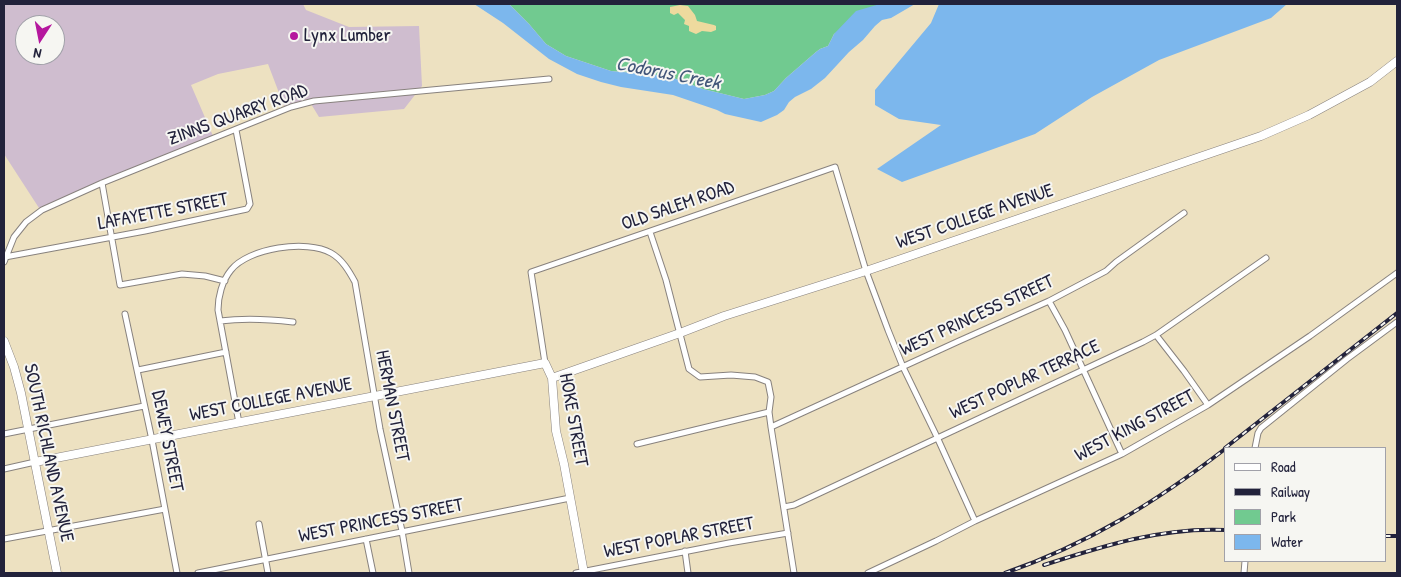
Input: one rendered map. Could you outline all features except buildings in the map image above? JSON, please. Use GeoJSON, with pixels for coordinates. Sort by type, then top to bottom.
{"type":"FeatureCollection","features":[{"type":"Feature","properties":{"kind":"street","name":"WEST COLLEGE AVENUE"},"geometry":{"type":"LineString","coordinates":[[552,378],[724,316],[866,271],[1261,136],[1309,116],[1370,82],[1397,61]]}},
{"type":"Feature","properties":{"kind":"street","name":"ZINNS QUARRY ROAD"},"geometry":{"type":"LineString","coordinates":[[4,260],[14,238],[26,222],[42,210],[102,183],[291,107],[314,102],[549,79]]}},
{"type":"Feature","properties":{"kind":"street","name":"LAFAYETTE STREET"},"geometry":{"type":"LineString","coordinates":[[4,260],[247,209],[250,204],[236,130]]}},
{"type":"Feature","properties":{"kind":"street","name":"OLD SALEM ROAD"},"geometry":{"type":"LineString","coordinates":[[531,272],[835,167],[866,271]]}},
{"type":"Feature","properties":{"kind":"street"},"geometry":{"type":"LineString","coordinates":[[102,183],[120,285],[182,274],[205,276],[225,281],[218,299],[220,321],[239,423]]}},
{"type":"Feature","properties":{"kind":"street","name":"WEST PRINCESS STREET"},"geometry":{"type":"LineString","coordinates":[[771,427],[1049,301],[1106,271],[1184,214]]}},
{"type":"Feature","properties":{"kind":"street"},"geometry":{"type":"LineString","coordinates":[[650,232],[689,369],[700,377],[731,375],[755,377],[768,382],[771,397],[769,412],[771,427],[794,573]]}},
{"type":"Feature","properties":{"kind":"street","name":"HERMAN STREET"},"geometry":{"type":"LineString","coordinates":[[225,281],[231,270],[250,256],[274,249],[305,246],[332,253],[349,270],[355,282],[380,429],[409,573]]}},
{"type":"Feature","properties":{"kind":"street","name":"WEST POPLAR TERRACE"},"geometry":{"type":"LineString","coordinates":[[784,507],[794,505],[1156,335],[1266,258]]}},
{"type":"Feature","properties":{"kind":"street"},"geometry":{"type":"LineString","coordinates":[[866,271],[903,367],[975,521]]}},
{"type":"Feature","properties":{"kind":"street","name":"HOKE STREET"},"geometry":{"type":"LineString","coordinates":[[531,272],[546,363],[552,378],[556,431],[564,464],[582,573]]}},
{"type":"Feature","properties":{"kind":"street","name":"WEST KING STREET"},"geometry":{"type":"LineString","coordinates":[[868,573],[936,542],[975,521],[1122,454],[1208,405],[1310,336],[1397,273]]}},
{"type":"Feature","properties":{"kind":"street"},"geometry":{"type":"LineString","coordinates":[[1049,301],[1065,330],[1122,454]]}},
{"type":"Feature","properties":{"kind":"street","name":"DEWEY STREET"},"geometry":{"type":"LineString","coordinates":[[125,314],[138,370],[178,573]]}},
{"type":"Feature","properties":{"kind":"street"},"geometry":{"type":"LineString","coordinates":[[220,321],[257,318],[293,322]]}},
{"type":"Feature","properties":{"kind":"street"},"geometry":{"type":"LineString","coordinates":[[1255,447],[1261,428],[1347,359],[1397,322]]}},
{"type":"Feature","properties":{"kind":"street"},"geometry":{"type":"LineString","coordinates":[[1156,335],[1208,405]]}},
{"type":"Feature","properties":{"kind":"street","name":"SOUTH RICHLAND AVENUE"},"geometry":{"type":"LineString","coordinates":[[4,341],[14,367],[29,429],[56,573]]}},
{"type":"Feature","properties":{"kind":"street"},"geometry":{"type":"LineString","coordinates":[[138,370],[226,352]]}},
{"type":"Feature","properties":{"kind":"street","name":"WEST COLLEGE AVENUE"},"geometry":{"type":"LineString","coordinates":[[4,469],[546,363]]}},
{"type":"Feature","properties":{"kind":"street"},"geometry":{"type":"LineString","coordinates":[[4,434],[144,406]]}},
{"type":"Feature","properties":{"kind":"street"},"geometry":{"type":"LineString","coordinates":[[637,444],[769,412]]}},
{"type":"Feature","properties":{"kind":"street","name":"WEST PRINCESS STREET"},"geometry":{"type":"LineString","coordinates":[[198,573],[570,498]]}},
{"type":"Feature","properties":{"kind":"street"},"geometry":{"type":"LineString","coordinates":[[4,539],[165,509]]}},
{"type":"Feature","properties":{"kind":"street"},"geometry":{"type":"LineString","coordinates":[[259,524],[268,573]]}},
{"type":"Feature","properties":{"kind":"street","name":"WEST POPLAR STREET"},"geometry":{"type":"LineString","coordinates":[[582,573],[685,551],[788,533]]}},
{"type":"Feature","properties":{"kind":"street"},"geometry":{"type":"LineString","coordinates":[[366,539],[373,573]]}},
{"type":"Feature","properties":{"kind":"street"},"geometry":{"type":"LineString","coordinates":[[685,551],[688,573]]}},
{"type":"Feature","properties":{"kind":"shaded area"},"geometry":{"type":"Polygon","coordinates":[[[4,4],[303,4],[306,10],[349,27],[419,26],[422,86],[404,109],[319,117],[308,99],[284,106],[268,64],[218,74],[191,85],[213,136],[39,208],[4,154],[4,4]]]}},
{"type":"Feature","properties":{"kind":"green space"},"geometry":{"type":"Polygon","coordinates":[[[509,4],[880,4],[834,34],[828,46],[816,52],[774,91],[765,95],[744,99],[703,89],[668,76],[611,71],[566,56],[546,44],[509,4]]]}},
{"type":"Feature","properties":{"kind":"sand"},"geometry":{"type":"Polygon","coordinates":[[[688,6],[697,21],[714,25],[716,30],[711,32],[702,31],[696,34],[689,31],[689,26],[684,24],[685,20],[678,13],[674,15],[670,13],[670,7],[688,6]]]}},
{"type":"Feature","properties":{"kind":"water"},"geometry":{"type":"Polygon","coordinates":[[[474,4],[509,4],[546,44],[566,56],[611,71],[668,76],[703,89],[744,99],[765,95],[774,91],[816,52],[828,46],[834,34],[856,11],[880,4],[915,4],[891,18],[882,20],[825,78],[811,89],[795,97],[777,115],[761,122],[725,114],[673,95],[621,87],[577,74],[549,59],[503,23],[474,4]]]}},
{"type":"Feature","properties":{"kind":"water"},"geometry":{"type":"Polygon","coordinates":[[[939,4],[1287,4],[1271,18],[1159,60],[1092,97],[1035,134],[902,182],[877,169],[941,125],[899,119],[875,105],[875,90],[931,23],[939,4]]]}},
{"type":"Feature","properties":{"kind":"railway"},"geometry":{"type":"LineString","coordinates":[[1226,447],[1397,313]]}},
{"type":"Feature","properties":{"kind":"railway"},"geometry":{"type":"LineString","coordinates":[[1005,573],[1065,549],[1120,520],[1173,487],[1224,450]]}},
{"type":"Feature","properties":{"kind":"railway"},"geometry":{"type":"LineString","coordinates":[[1044,565],[1133,539],[1178,532],[1224,530]]}},
{"type":"Feature","properties":{"kind":"railway"},"geometry":{"type":"LineString","coordinates":[[1386,536],[1397,536]]}},
{"type":"Feature","properties":{"kind":"place","name":"Lynx Lumber"},"geometry":{"type":"Point","coordinates":[294,36]}},
{"type":"Feature","properties":{"kind":"water label","name":"Codorus Creek"},"geometry":{"type":"Point","coordinates":[668,74]}}]}
